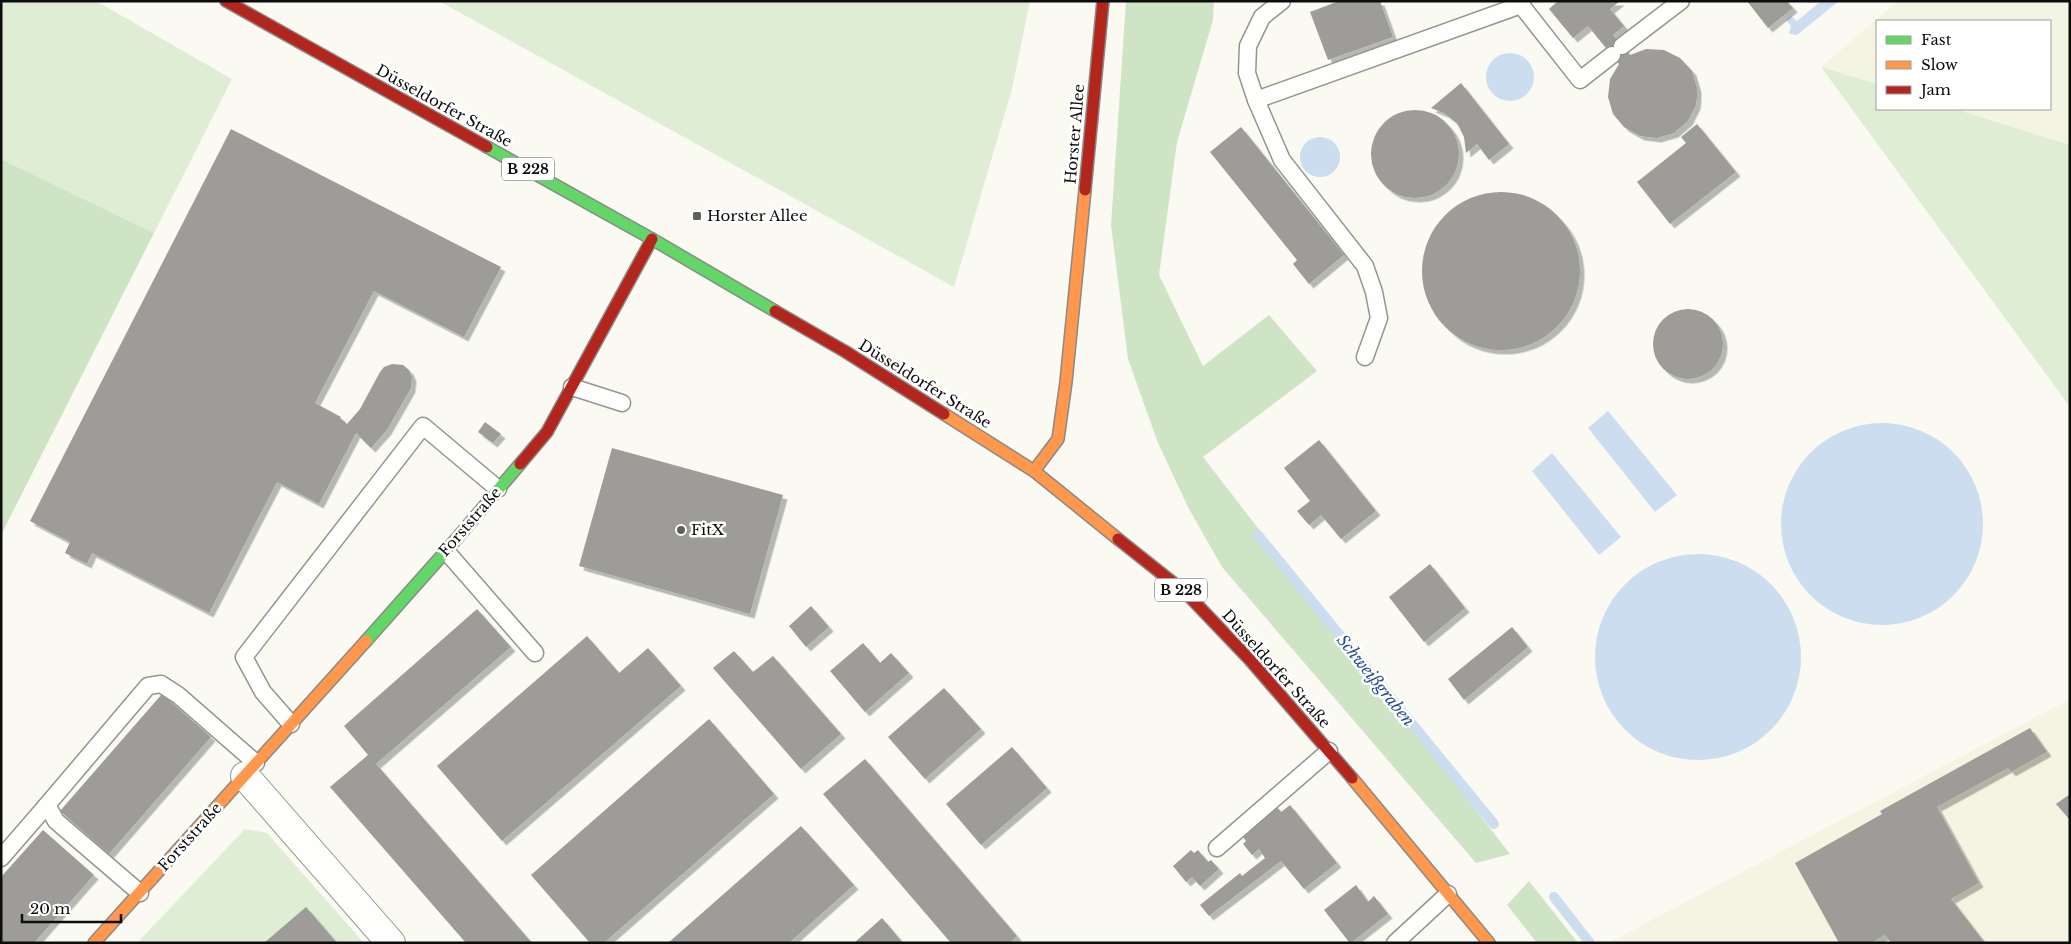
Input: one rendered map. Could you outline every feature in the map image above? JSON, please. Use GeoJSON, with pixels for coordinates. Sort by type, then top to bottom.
{"type":"FeatureCollection","features":[{"type":"Feature","properties":{"kind":"main road","name":"Düsseldorfer Straße"},"geometry":{"type":"LineString","coordinates":[[226,1],[652,238],[846,352],[1034,471],[1186,593],[1250,660],[1329,751],[1489,943]]}},
{"type":"Feature","properties":{"kind":"main road","name":"Horster Allee"},"geometry":{"type":"LineString","coordinates":[[1034,471],[1058,439],[1066,382],[1102,1]]}},
{"type":"Feature","properties":{"kind":"main road","name":"Forststraße"},"geometry":{"type":"LineString","coordinates":[[94,943],[446,551],[546,432],[625,291],[652,238]]}},
{"type":"Feature","properties":{"kind":"street"},"geometry":{"type":"LineString","coordinates":[[250,769],[391,943]]}},
{"type":"Feature","properties":{"kind":"lane"},"geometry":{"type":"LineString","coordinates":[[1282,1],[1262,17],[1248,46],[1247,73],[1256,100],[1282,160],[1365,266],[1374,292],[1378,318],[1365,357]]}},
{"type":"Feature","properties":{"kind":"lane"},"geometry":{"type":"LineString","coordinates":[[1256,100],[1522,3],[1580,80],[1681,1]]}},
{"type":"Feature","properties":{"kind":"lane"},"geometry":{"type":"LineString","coordinates":[[572,387],[622,403]]}},
{"type":"Feature","properties":{"kind":"lane"},"geometry":{"type":"LineString","coordinates":[[291,724],[263,692],[244,657],[423,426],[498,489]]}},
{"type":"Feature","properties":{"kind":"lane"},"geometry":{"type":"LineString","coordinates":[[446,551],[535,653]]}},
{"type":"Feature","properties":{"kind":"lane"},"geometry":{"type":"LineString","coordinates":[[1,858],[148,686],[161,684],[178,695],[250,769]]}},
{"type":"Feature","properties":{"kind":"lane"},"geometry":{"type":"LineString","coordinates":[[1217,848],[1329,751]]}},
{"type":"Feature","properties":{"kind":"lane"},"geometry":{"type":"LineString","coordinates":[[47,805],[56,821],[140,892]]}},
{"type":"Feature","properties":{"kind":"lane"},"geometry":{"type":"LineString","coordinates":[[1395,943],[1448,894]]}},
{"type":"Feature","properties":{"kind":"green space"},"geometry":{"type":"Polygon","coordinates":[[[1,1],[96,1],[232,79],[154,233],[1,159],[1,1]]]}},
{"type":"Feature","properties":{"kind":"green space"},"geometry":{"type":"Polygon","coordinates":[[[439,1],[1030,1],[1012,89],[954,287],[439,1]]]}},
{"type":"Feature","properties":{"kind":"green space"},"geometry":{"type":"Polygon","coordinates":[[[1126,1],[1214,1],[1213,20],[1177,142],[1159,275],[1203,366],[1269,315],[1317,371],[1203,457],[1510,854],[1476,863],[1222,567],[1188,507],[1158,443],[1128,359],[1111,225],[1126,1]]]}},
{"type":"Feature","properties":{"kind":"green space"},"geometry":{"type":"Polygon","coordinates":[[[1898,1],[2070,1],[2070,145],[1958,110],[2051,110],[2051,20],[1876,20],[1876,84],[1821,67],[1898,1]]]}},
{"type":"Feature","properties":{"kind":"green space"},"geometry":{"type":"Polygon","coordinates":[[[1821,67],[1876,84],[1876,110],[1958,110],[2070,145],[2070,407],[1821,67]]]}},
{"type":"Feature","properties":{"kind":"green space"},"geometry":{"type":"Polygon","coordinates":[[[1,159],[154,233],[1,535],[1,159]]]}},
{"type":"Feature","properties":{"kind":"green space"},"geometry":{"type":"Polygon","coordinates":[[[2070,699],[2070,943],[1610,942],[2070,699]]]}},
{"type":"Feature","properties":{"kind":"green space"},"geometry":{"type":"Polygon","coordinates":[[[245,829],[267,833],[364,943],[137,943],[245,829]]]}},
{"type":"Feature","properties":{"kind":"green space"},"geometry":{"type":"Polygon","coordinates":[[[1529,881],[1578,943],[1537,943],[1507,905],[1529,881]]]}},
{"type":"Feature","properties":{"kind":"water"},"geometry":{"type":"Polygon","coordinates":[[[1797,1],[1839,1],[1797,35],[1789,34],[1791,26],[1786,20],[1791,16],[1797,21],[1820,2],[1797,1]]]}},
{"type":"Feature","properties":{"kind":"water"},"geometry":{"type":"Polygon","coordinates":[[[1505,53],[1515,53],[1527,60],[1534,72],[1534,82],[1527,94],[1515,101],[1505,101],[1497,97],[1490,90],[1486,82],[1486,72],[1490,64],[1497,57],[1505,53]]]}},
{"type":"Feature","properties":{"kind":"water"},"geometry":{"type":"Polygon","coordinates":[[[1324,137],[1331,140],[1337,146],[1340,157],[1339,165],[1331,174],[1324,177],[1316,177],[1309,174],[1301,165],[1300,153],[1303,146],[1312,138],[1324,137]]]}},
{"type":"Feature","properties":{"kind":"water"},"geometry":{"type":"Polygon","coordinates":[[[1608,411],[1677,495],[1655,512],[1588,428],[1608,411]]]}},
{"type":"Feature","properties":{"kind":"water"},"geometry":{"type":"Polygon","coordinates":[[[1882,423],[1911,427],[1930,435],[1946,446],[1960,460],[1971,476],[1979,495],[1983,524],[1979,553],[1971,572],[1960,588],[1946,602],[1930,613],[1911,621],[1882,625],[1853,621],[1834,613],[1818,602],[1804,588],[1793,572],[1785,553],[1781,524],[1785,495],[1793,476],[1804,460],[1818,446],[1834,435],[1853,427],[1882,423]]]}},
{"type":"Feature","properties":{"kind":"water"},"geometry":{"type":"Polygon","coordinates":[[[1552,453],[1621,537],[1599,555],[1532,471],[1552,453]]]}},
{"type":"Feature","properties":{"kind":"water"},"geometry":{"type":"Polygon","coordinates":[[[1698,554],[1718,556],[1737,562],[1746,566],[1771,584],[1789,609],[1793,618],[1799,637],[1801,657],[1799,677],[1793,696],[1789,705],[1771,730],[1746,748],[1737,752],[1718,758],[1698,760],[1678,758],[1659,752],[1650,748],[1625,730],[1607,705],[1603,696],[1597,677],[1595,657],[1597,637],[1603,618],[1607,609],[1625,584],[1650,566],[1659,562],[1678,556],[1698,554]]]}},
{"type":"Feature","properties":{"kind":"building"},"geometry":{"type":"Polygon","coordinates":[[[1339,1],[1380,1],[1393,37],[1328,60],[1310,12],[1339,1]]]}},
{"type":"Feature","properties":{"kind":"building"},"geometry":{"type":"Polygon","coordinates":[[[1558,1],[1620,1],[1610,9],[1624,26],[1613,35],[1630,55],[1646,49],[1664,50],[1680,58],[1692,71],[1697,88],[1697,97],[1696,105],[1688,121],[1674,133],[1657,138],[1640,136],[1624,127],[1613,114],[1608,97],[1610,79],[1619,64],[1588,26],[1573,38],[1549,9],[1558,1]]]}},
{"type":"Feature","properties":{"kind":"building"},"geometry":{"type":"Polygon","coordinates":[[[1747,1],[1787,1],[1793,8],[1768,28],[1747,1]]]}},
{"type":"Feature","properties":{"kind":"building"},"geometry":{"type":"Polygon","coordinates":[[[1461,83],[1509,144],[1489,160],[1477,144],[1466,153],[1464,137],[1457,123],[1444,113],[1431,108],[1461,83]]]}},
{"type":"Feature","properties":{"kind":"building"},"geometry":{"type":"Polygon","coordinates":[[[1406,110],[1424,110],[1440,117],[1452,129],[1459,145],[1459,163],[1452,179],[1440,191],[1424,198],[1406,198],[1390,191],[1378,179],[1371,163],[1371,145],[1378,129],[1390,117],[1406,110]]]}},
{"type":"Feature","properties":{"kind":"building"},"geometry":{"type":"Polygon","coordinates":[[[1697,124],[1736,172],[1670,224],[1637,182],[1686,143],[1681,137],[1697,124]]]}},
{"type":"Feature","properties":{"kind":"building"},"geometry":{"type":"Polygon","coordinates":[[[1241,127],[1344,255],[1309,284],[1293,264],[1297,260],[1210,152],[1241,127]]]}},
{"type":"Feature","properties":{"kind":"building"},"geometry":{"type":"Polygon","coordinates":[[[231,129],[501,267],[464,337],[374,291],[315,403],[341,417],[347,424],[360,409],[380,372],[384,367],[392,364],[403,365],[409,370],[412,377],[411,388],[387,430],[371,448],[356,433],[319,504],[277,482],[209,613],[92,553],[87,564],[65,553],[70,542],[30,521],[231,129]]]}},
{"type":"Feature","properties":{"kind":"building"},"geometry":{"type":"Polygon","coordinates":[[[1509,192],[1524,195],[1538,201],[1557,215],[1567,227],[1577,248],[1580,271],[1577,294],[1567,315],[1557,327],[1545,337],[1524,347],[1509,350],[1493,350],[1478,347],[1457,337],[1435,315],[1423,287],[1422,263],[1425,248],[1435,227],[1457,205],[1485,193],[1509,192]]]}},
{"type":"Feature","properties":{"kind":"building"},"geometry":{"type":"Polygon","coordinates":[[[1688,309],[1701,312],[1713,319],[1720,331],[1723,344],[1720,357],[1713,369],[1701,376],[1688,379],[1675,376],[1663,369],[1656,357],[1653,344],[1656,331],[1663,319],[1675,312],[1688,309]]]}},
{"type":"Feature","properties":{"kind":"building"},"geometry":{"type":"Polygon","coordinates":[[[485,422],[501,434],[493,443],[478,432],[485,422]]]}},
{"type":"Feature","properties":{"kind":"building"},"geometry":{"type":"Polygon","coordinates":[[[1319,440],[1376,511],[1341,539],[1321,515],[1309,525],[1297,511],[1310,501],[1284,468],[1319,440]]]}},
{"type":"Feature","properties":{"kind":"building","name":"FitX"},"geometry":{"type":"Polygon","coordinates":[[[612,448],[783,495],[750,614],[579,566],[612,448]]]}},
{"type":"Feature","properties":{"kind":"building"},"geometry":{"type":"Polygon","coordinates":[[[1430,564],[1465,608],[1424,642],[1389,597],[1430,564]]]}},
{"type":"Feature","properties":{"kind":"building"},"geometry":{"type":"Polygon","coordinates":[[[811,606],[829,627],[806,647],[789,626],[811,606]]]}},
{"type":"Feature","properties":{"kind":"building"},"geometry":{"type":"Polygon","coordinates":[[[477,609],[511,647],[376,764],[532,943],[466,943],[330,787],[368,755],[344,726],[477,609]]]}},
{"type":"Feature","properties":{"kind":"building"},"geometry":{"type":"Polygon","coordinates":[[[1512,627],[1528,647],[1464,700],[1448,679],[1512,627]]]}},
{"type":"Feature","properties":{"kind":"building"},"geometry":{"type":"Polygon","coordinates":[[[587,636],[619,673],[648,648],[681,686],[502,841],[437,766],[587,636]]]}},
{"type":"Feature","properties":{"kind":"building"},"geometry":{"type":"Polygon","coordinates":[[[863,643],[880,663],[891,653],[909,673],[865,712],[830,671],[863,643]]]}},
{"type":"Feature","properties":{"kind":"building"},"geometry":{"type":"Polygon","coordinates":[[[734,651],[753,672],[773,656],[841,734],[801,769],[713,668],[734,651]]]}},
{"type":"Feature","properties":{"kind":"building"},"geometry":{"type":"Polygon","coordinates":[[[944,688],[981,729],[925,779],[888,737],[944,688]]]}},
{"type":"Feature","properties":{"kind":"building"},"geometry":{"type":"Polygon","coordinates":[[[162,694],[211,737],[109,854],[60,811],[162,694]]]}},
{"type":"Feature","properties":{"kind":"building"},"geometry":{"type":"Polygon","coordinates":[[[709,719],[774,794],[604,943],[590,943],[531,875],[709,719]]]}},
{"type":"Feature","properties":{"kind":"building"},"geometry":{"type":"Polygon","coordinates":[[[2030,728],[2047,752],[2011,772],[2008,768],[1937,807],[1979,883],[1951,899],[1985,943],[1891,943],[1885,935],[1871,943],[1839,943],[1795,863],[1882,814],[1880,811],[2030,728]]]}},
{"type":"Feature","properties":{"kind":"building"},"geometry":{"type":"Polygon","coordinates":[[[1012,747],[1047,788],[981,845],[946,804],[1012,747]]]}},
{"type":"Feature","properties":{"kind":"building"},"geometry":{"type":"Polygon","coordinates":[[[865,759],[1017,936],[1010,943],[951,943],[823,794],[865,759]]]}},
{"type":"Feature","properties":{"kind":"building"},"geometry":{"type":"Polygon","coordinates":[[[2070,794],[2070,820],[2056,804],[2070,794]]]}},
{"type":"Feature","properties":{"kind":"building"},"geometry":{"type":"Polygon","coordinates":[[[1274,804],[1281,812],[1290,805],[1337,863],[1304,889],[1281,861],[1209,916],[1200,905],[1240,873],[1242,876],[1265,858],[1259,849],[1252,855],[1243,844],[1246,841],[1239,832],[1274,804]]]}},
{"type":"Feature","properties":{"kind":"building"},"geometry":{"type":"Polygon","coordinates":[[[801,826],[854,885],[789,943],[668,943],[801,826]]]}},
{"type":"Feature","properties":{"kind":"building"},"geometry":{"type":"Polygon","coordinates":[[[43,830],[94,875],[34,943],[1,943],[1,877],[43,830]]]}},
{"type":"Feature","properties":{"kind":"building"},"geometry":{"type":"Polygon","coordinates":[[[1191,850],[1194,853],[1198,850],[1208,862],[1211,860],[1219,869],[1200,886],[1192,877],[1186,882],[1173,866],[1191,850]]]}},
{"type":"Feature","properties":{"kind":"building"},"geometry":{"type":"Polygon","coordinates":[[[1356,885],[1368,902],[1374,896],[1388,914],[1353,943],[1348,943],[1324,910],[1356,885]]]}},
{"type":"Feature","properties":{"kind":"building"},"geometry":{"type":"Polygon","coordinates":[[[306,907],[337,943],[264,943],[306,907]]]}},
{"type":"Feature","properties":{"kind":"building"},"geometry":{"type":"Polygon","coordinates":[[[882,918],[903,943],[854,943],[882,918]]]}},
{"type":"Feature","properties":{"kind":"waterway","name":"Schweißgraben"},"geometry":{"type":"LineString","coordinates":[[1258,535],[1494,824]]}},
{"type":"Feature","properties":{"kind":"waterway","name":"Schweißgraben"},"geometry":{"type":"LineString","coordinates":[[1554,897],[1590,943]]}},
{"type":"Feature","properties":{"kind":"traffic: fast"},"geometry":{"type":"LineString","coordinates":[[487,147],[652,239],[775,311]]}},
{"type":"Feature","properties":{"kind":"traffic: fast"},"geometry":{"type":"LineString","coordinates":[[366,641],[520,464]]}},
{"type":"Feature","properties":{"kind":"traffic: slow"},"geometry":{"type":"LineString","coordinates":[[1034,471],[1058,439],[1066,382],[1085,190]]}},
{"type":"Feature","properties":{"kind":"traffic: slow"},"geometry":{"type":"LineString","coordinates":[[944,414],[1034,471],[1118,539]]}},
{"type":"Feature","properties":{"kind":"traffic: slow"},"geometry":{"type":"LineString","coordinates":[[94,943],[366,641]]}},
{"type":"Feature","properties":{"kind":"traffic: slow"},"geometry":{"type":"LineString","coordinates":[[1352,778],[1489,943]]}},
{"type":"Feature","properties":{"kind":"traffic: jam"},"geometry":{"type":"LineString","coordinates":[[226,1],[487,147]]}},
{"type":"Feature","properties":{"kind":"traffic: jam"},"geometry":{"type":"LineString","coordinates":[[1085,190],[1103,1]]}},
{"type":"Feature","properties":{"kind":"traffic: jam"},"geometry":{"type":"LineString","coordinates":[[520,464],[547,432],[652,239]]}},
{"type":"Feature","properties":{"kind":"traffic: jam"},"geometry":{"type":"LineString","coordinates":[[775,311],[846,352],[944,414]]}},
{"type":"Feature","properties":{"kind":"traffic: jam"},"geometry":{"type":"LineString","coordinates":[[1118,539],[1186,593],[1250,660],[1352,778]]}},
{"type":"Feature","properties":{"kind":"place","name":"Horster Allee"},"geometry":{"type":"Point","coordinates":[697,216]}},
{"type":"Feature","properties":{"kind":"place","name":"FitX"},"geometry":{"type":"Point","coordinates":[681,530]}}]}
